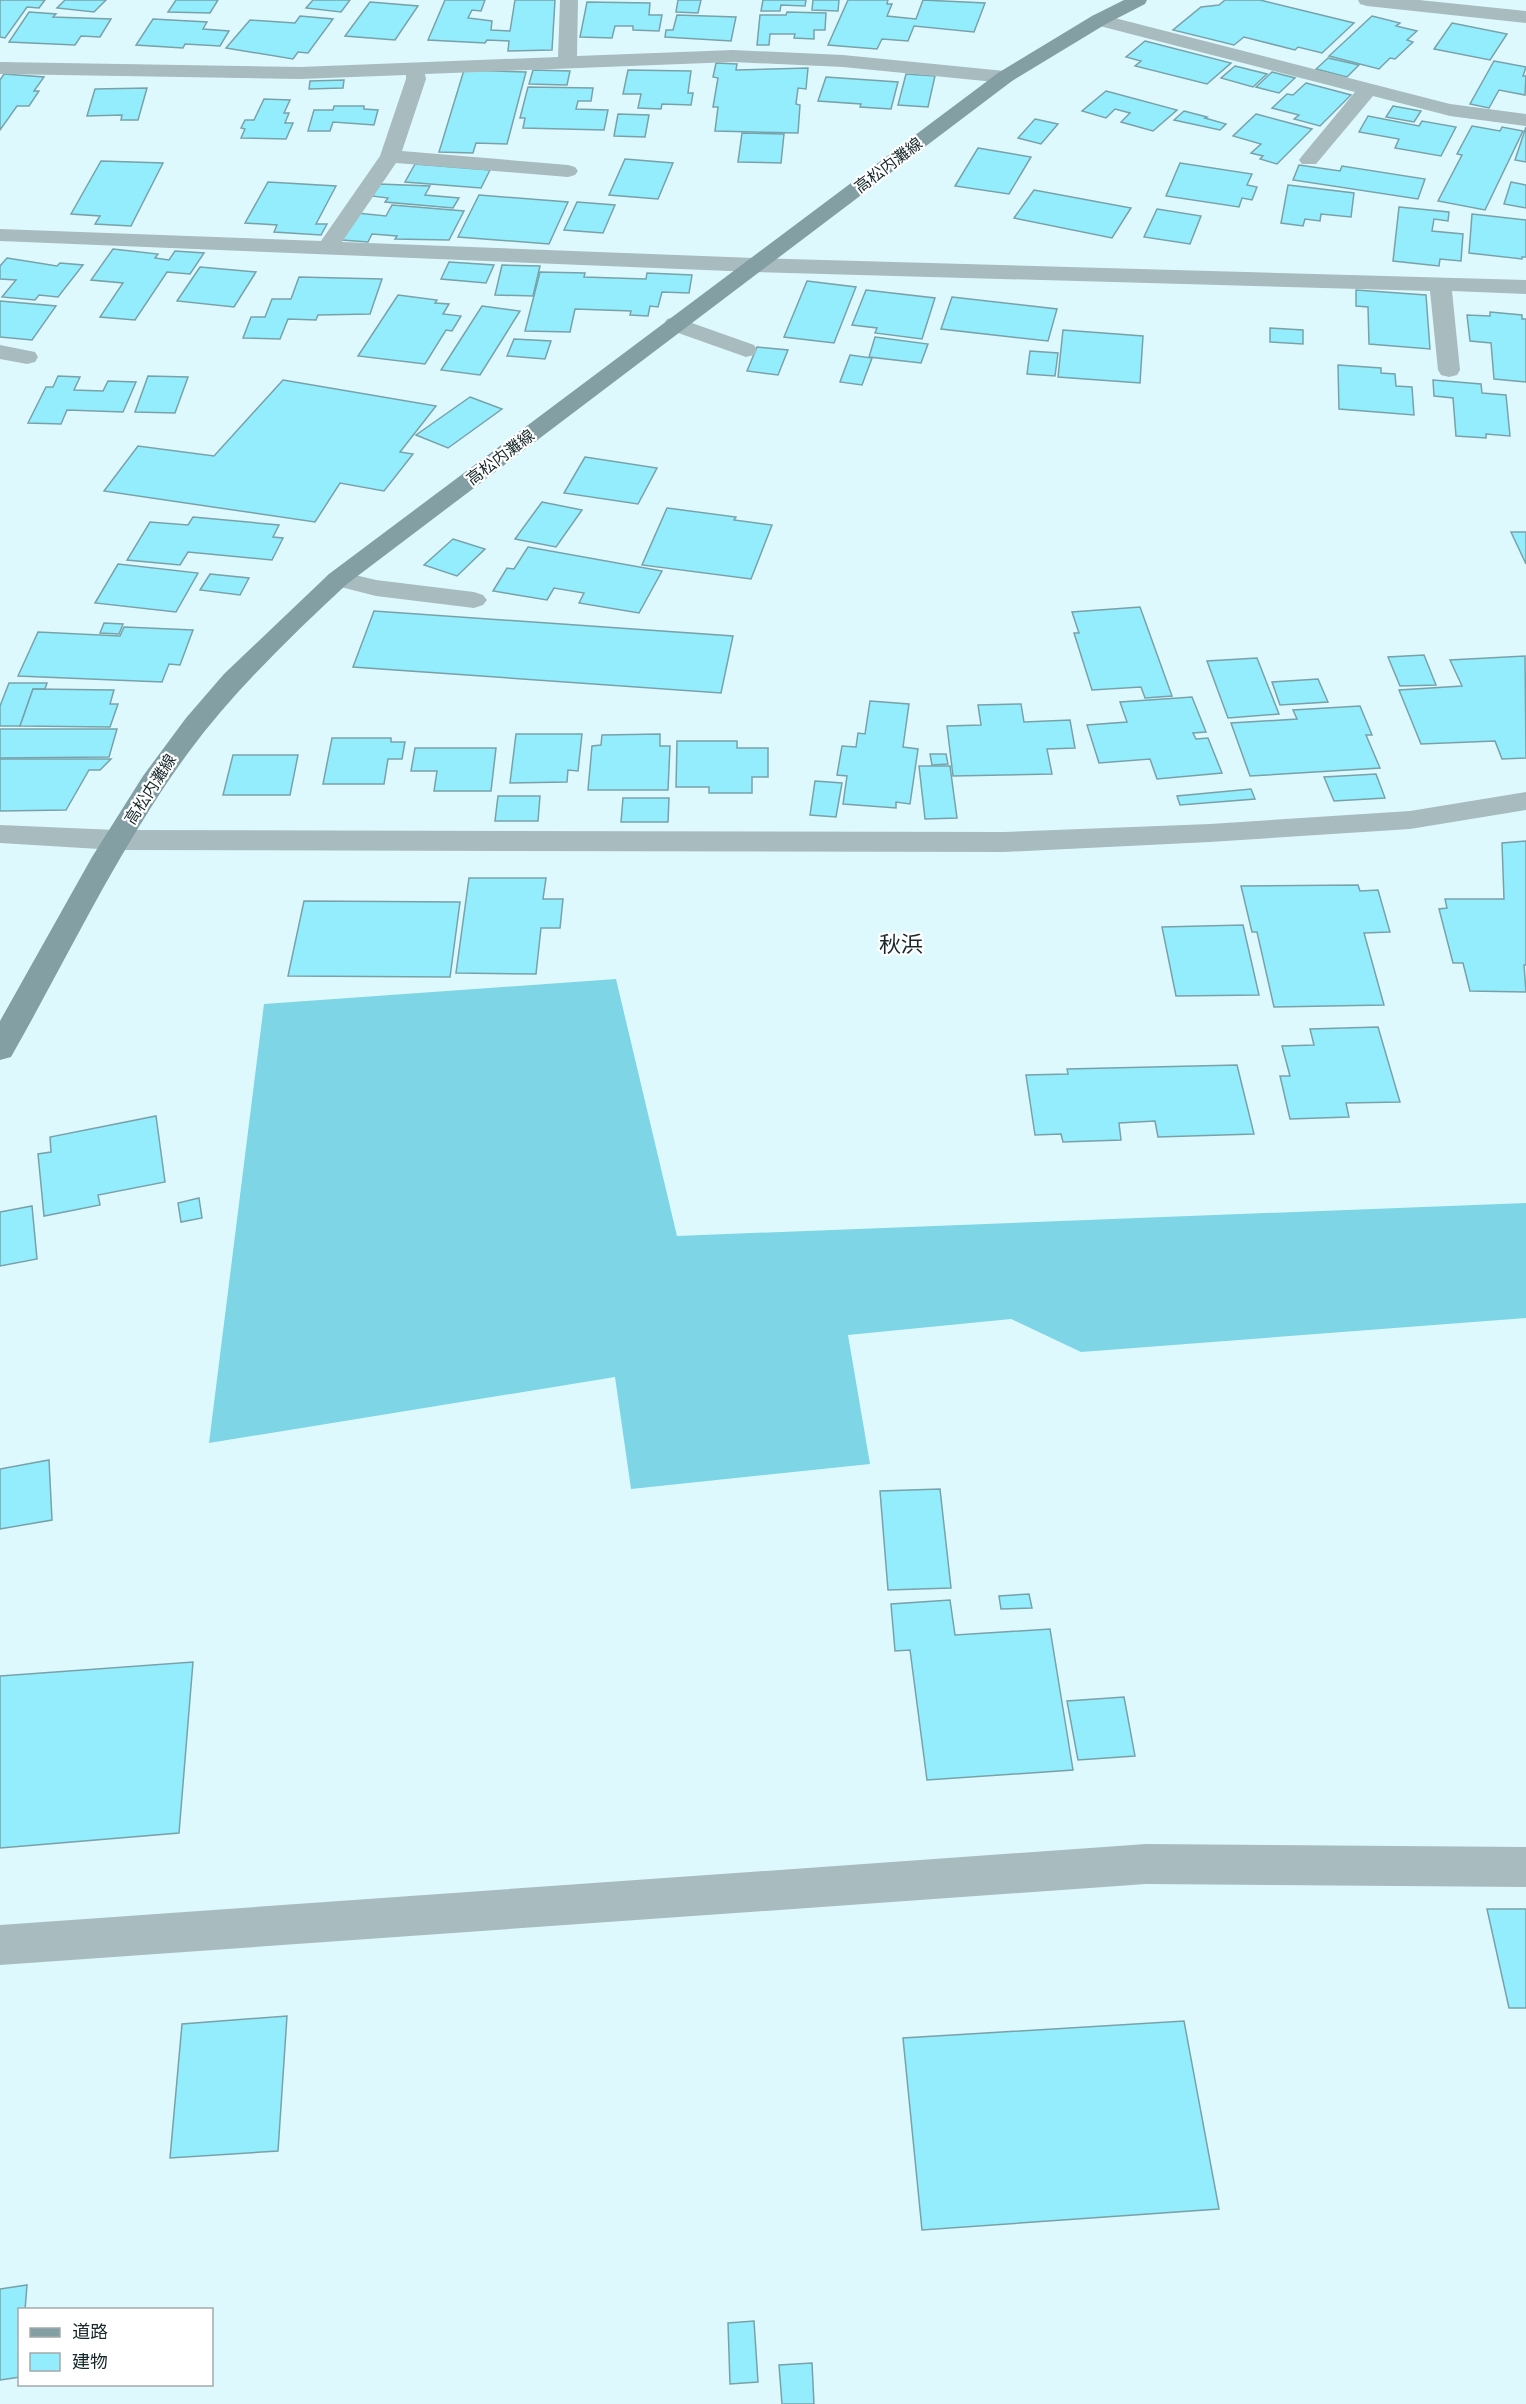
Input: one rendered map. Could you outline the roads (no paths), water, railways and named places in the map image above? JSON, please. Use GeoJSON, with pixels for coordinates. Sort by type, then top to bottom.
{"type":"FeatureCollection","features":[{"type":"Feature","properties":{"kind":"main road","name":"高松内灘線"},"geometry":{"type":"LineString","coordinates":[[0,1049],[116,840],[178,747],[219,695],[279,633],[338,579],[1005,77],[1099,20],[1138,0]]}},
{"type":"Feature","properties":{"kind":"street"},"geometry":{"type":"LineString","coordinates":[[567,61],[569,0]]}},
{"type":"Feature","properties":{"kind":"street"},"geometry":{"type":"LineString","coordinates":[[1367,0],[1526,17]]}},
{"type":"Feature","properties":{"kind":"street"},"geometry":{"type":"LineString","coordinates":[[1099,20],[1450,110],[1526,120]]}},
{"type":"Feature","properties":{"kind":"street"},"geometry":{"type":"LineString","coordinates":[[0,68],[267,73],[678,57],[788,57],[1005,77]]}},
{"type":"Feature","properties":{"kind":"street"},"geometry":{"type":"LineString","coordinates":[[327,248],[390,156],[416,79],[415,67]]}},
{"type":"Feature","properties":{"kind":"street"},"geometry":{"type":"LineString","coordinates":[[1309,160],[1368,89]]}},
{"type":"Feature","properties":{"kind":"street"},"geometry":{"type":"LineString","coordinates":[[390,156],[568,171]]}},
{"type":"Feature","properties":{"kind":"street"},"geometry":{"type":"LineString","coordinates":[[0,235],[754,265],[1526,287]]}},
{"type":"Feature","properties":{"kind":"street"},"geometry":{"type":"LineString","coordinates":[[1440,284],[1449,370]]}},
{"type":"Feature","properties":{"kind":"street"},"geometry":{"type":"LineString","coordinates":[[675,324],[746,350]]}},
{"type":"Feature","properties":{"kind":"street"},"geometry":{"type":"LineString","coordinates":[[0,352],[27,357]]}},
{"type":"Feature","properties":{"kind":"street"},"geometry":{"type":"LineString","coordinates":[[338,579],[376,588],[474,600]]}},
{"type":"Feature","properties":{"kind":"street"},"geometry":{"type":"LineString","coordinates":[[0,834],[116,840],[1004,842],[1210,833],[1410,820],[1526,801]]}},
{"type":"Feature","properties":{"kind":"street"},"geometry":{"type":"LineString","coordinates":[[0,1945],[1146,1864],[1526,1867]]}},
{"type":"Feature","properties":{"kind":"district","name":"秋浜"},"geometry":{"type":"Point","coordinates":[901,944]}}]}
